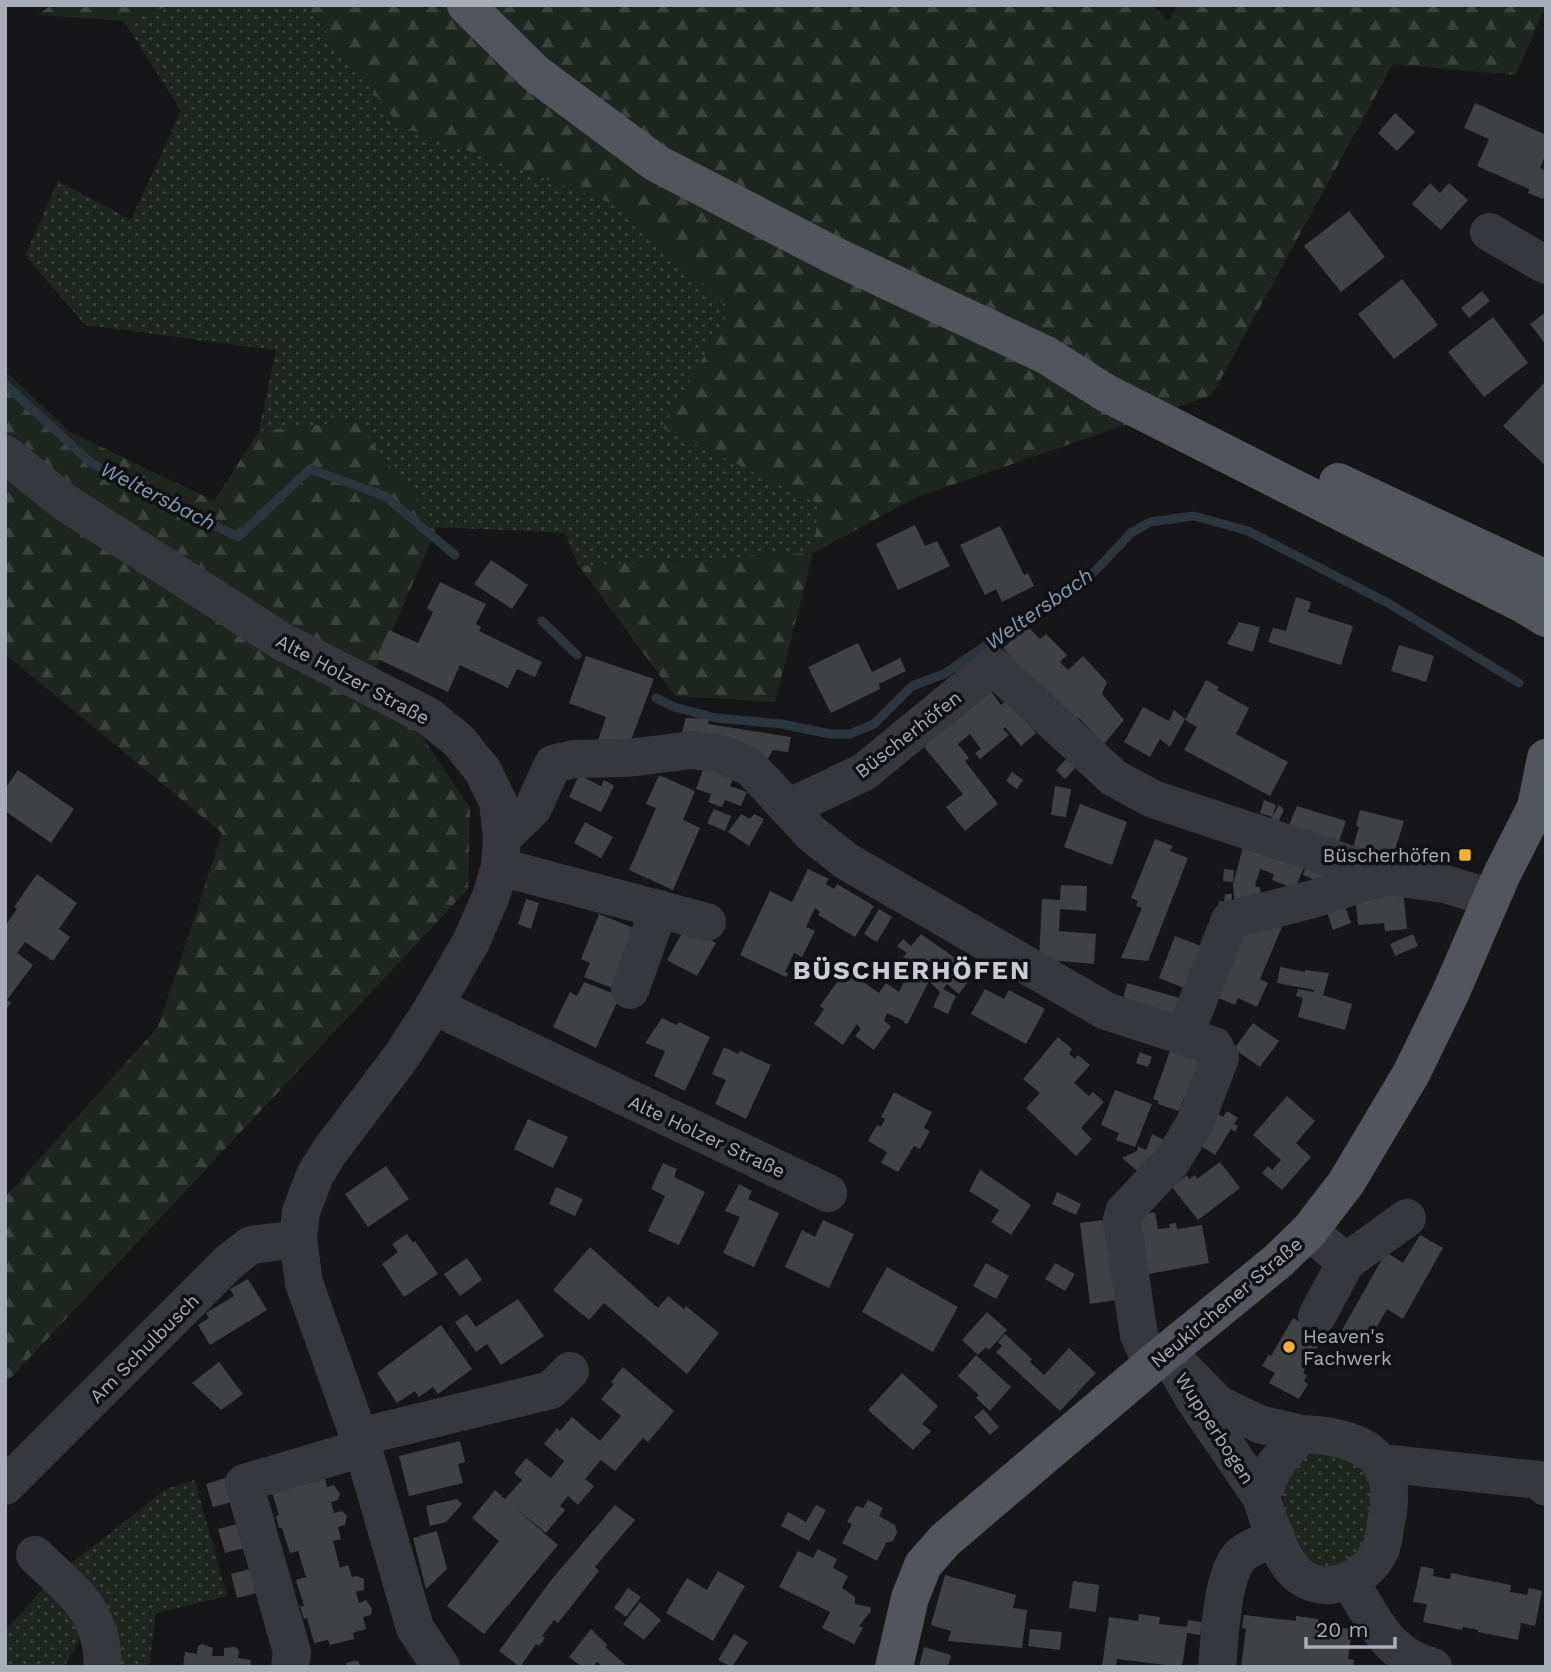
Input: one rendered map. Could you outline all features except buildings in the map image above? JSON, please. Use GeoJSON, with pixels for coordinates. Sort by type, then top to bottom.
{"type":"FeatureCollection","features":[{"type":"Feature","properties":{"kind":"main road"},"geometry":{"type":"LineString","coordinates":[[466,5],[535,73],[656,163],[835,256],[1046,355],[1106,393],[1546,618]]}},
{"type":"Feature","properties":{"kind":"main road"},"geometry":{"type":"LineString","coordinates":[[1046,355],[1110,375],[1546,579]]}},
{"type":"Feature","properties":{"kind":"main road","name":"Neukirchener Straße"},"geometry":{"type":"LineString","coordinates":[[894,1667],[909,1598],[923,1565],[945,1540],[1278,1261],[1309,1231],[1346,1183],[1411,1074],[1491,898],[1541,801],[1546,758]]}},
{"type":"Feature","properties":{"kind":"street"},"geometry":{"type":"LineString","coordinates":[[1489,232],[1546,265]]}},
{"type":"Feature","properties":{"kind":"street","name":"Alte Holzer Straße"},"geometry":{"type":"LineString","coordinates":[[5,454],[63,501],[281,641],[428,716],[459,741],[483,771],[498,802],[501,853],[491,896],[471,942],[401,1057],[315,1175],[301,1212],[298,1239],[304,1283],[361,1443],[415,1628],[441,1667]]}},
{"type":"Feature","properties":{"kind":"street","name":"Büscherhöfen"},"geometry":{"type":"LineString","coordinates":[[788,808],[864,772],[993,667],[1114,778],[1153,799],[1385,876],[1444,884],[1491,898]]}},
{"type":"Feature","properties":{"kind":"street"},"geometry":{"type":"LineString","coordinates":[[707,922],[659,909],[501,853],[533,808],[553,764],[574,759],[628,758],[693,750],[725,755],[750,767],[812,834],[846,861],[1106,1011],[1214,1046],[1220,1058],[1195,1123],[1171,1161],[1124,1212],[1122,1220],[1139,1335],[1160,1358]]}},
{"type":"Feature","properties":{"kind":"street","name":"Büscherhöfen"},"geometry":{"type":"LineString","coordinates":[[1184,1036],[1230,920],[1313,900],[1385,876]]}},
{"type":"Feature","properties":{"kind":"street"},"geometry":{"type":"LineString","coordinates":[[630,990],[659,909]]}},
{"type":"Feature","properties":{"kind":"street","name":"Alte Holzer Straße"},"geometry":{"type":"LineString","coordinates":[[434,1006],[828,1193]]}},
{"type":"Feature","properties":{"kind":"street"},"geometry":{"type":"LineString","coordinates":[[1317,1316],[1346,1262],[1407,1218]]}},
{"type":"Feature","properties":{"kind":"street"},"geometry":{"type":"LineString","coordinates":[[1309,1231],[1346,1262]]}},
{"type":"Feature","properties":{"kind":"street","name":"Am Schulbusch"},"geometry":{"type":"LineString","coordinates":[[5,1486],[230,1261],[251,1245],[298,1239]]}},
{"type":"Feature","properties":{"kind":"street","name":"Wupperbogen"},"geometry":{"type":"LineString","coordinates":[[1160,1358],[1218,1404],[1259,1424],[1301,1434]]}},
{"type":"Feature","properties":{"kind":"street","name":"Wupperbogen"},"geometry":{"type":"LineString","coordinates":[[1160,1358],[1194,1399],[1261,1497]]}},
{"type":"Feature","properties":{"kind":"street"},"geometry":{"type":"LineString","coordinates":[[290,1667],[292,1652],[244,1483],[361,1443],[551,1391],[570,1371]]}},
{"type":"Feature","properties":{"kind":"street"},"geometry":{"type":"LineString","coordinates":[[1301,1434],[1332,1435],[1361,1444],[1381,1463],[1389,1479],[1390,1499],[1381,1548],[1367,1570],[1350,1582],[1327,1586],[1306,1580],[1290,1567],[1261,1497],[1275,1464],[1301,1434]]}},
{"type":"Feature","properties":{"kind":"street"},"geometry":{"type":"LineString","coordinates":[[1381,1463],[1544,1481]]}},
{"type":"Feature","properties":{"kind":"street"},"geometry":{"type":"LineString","coordinates":[[1217,1667],[1228,1579],[1227,1556],[1276,1537]]}},
{"type":"Feature","properties":{"kind":"street"},"geometry":{"type":"LineString","coordinates":[[35,1555],[85,1603],[97,1626],[103,1648],[103,1667]]}},
{"type":"Feature","properties":{"kind":"street"},"geometry":{"type":"LineString","coordinates":[[1350,1582],[1392,1647],[1415,1662],[1433,1667]]}},
{"type":"Feature","properties":{"kind":"green space"},"geometry":{"type":"Polygon","coordinates":[[[51,5],[172,5],[124,21],[38,15],[51,5]]]}},
{"type":"Feature","properties":{"kind":"green space"},"geometry":{"type":"Polygon","coordinates":[[[172,5],[305,5],[400,126],[620,206],[731,310],[663,428],[819,504],[813,553],[579,566],[565,533],[437,527],[355,421],[259,431],[276,350],[85,325],[25,255],[58,181],[131,220],[181,111],[124,21],[172,5]]]}},
{"type":"Feature","properties":{"kind":"green space"},"geometry":{"type":"Polygon","coordinates":[[[305,5],[1153,5],[1168,21],[1178,5],[1546,5],[1516,75],[1393,64],[1212,395],[917,497],[813,553],[819,504],[663,428],[730,310],[620,206],[400,126],[305,5]]]}},
{"type":"Feature","properties":{"kind":"green space"},"geometry":{"type":"Polygon","coordinates":[[[5,371],[70,432],[214,501],[259,431],[355,421],[437,527],[376,668],[470,808],[468,889],[5,1384],[5,1197],[158,1027],[222,833],[5,654],[5,371]]]}},
{"type":"Feature","properties":{"kind":"green space"},"geometry":{"type":"Polygon","coordinates":[[[813,553],[775,702],[675,696],[579,566],[813,553]]]}},
{"type":"Feature","properties":{"kind":"green space"},"geometry":{"type":"Polygon","coordinates":[[[1321,1450],[1345,1453],[1367,1471],[1375,1501],[1365,1549],[1332,1572],[1300,1554],[1284,1504],[1285,1478],[1290,1467],[1302,1457],[1321,1450]]]}},
{"type":"Feature","properties":{"kind":"green space"},"geometry":{"type":"Polygon","coordinates":[[[195,1480],[227,1596],[156,1613],[149,1667],[112,1667],[68,1566],[166,1489],[195,1480]]]}},
{"type":"Feature","properties":{"kind":"green space"},"geometry":{"type":"Polygon","coordinates":[[[46,1586],[78,1618],[82,1636],[64,1667],[5,1667],[5,1630],[46,1586]]]}},
{"type":"Feature","properties":{"kind":"waterway","name":"Weltersbach"},"geometry":{"type":"LineString","coordinates":[[5,384],[91,463],[238,537],[310,469],[385,496],[455,555]]}},
{"type":"Feature","properties":{"kind":"waterway","name":"Weltersbach"},"geometry":{"type":"LineString","coordinates":[[656,698],[674,707],[716,718],[782,724],[830,734],[850,734],[874,724],[912,686],[944,674],[1095,571],[1131,533],[1150,522],[1194,516],[1248,531],[1388,603],[1519,683]]}},
{"type":"Feature","properties":{"kind":"waterway","name":"Weltersbach"},"geometry":{"type":"LineString","coordinates":[[542,621],[577,655]]}},
{"type":"Feature","properties":{"kind":"place","name":"Büscherhöfen"},"geometry":{"type":"Point","coordinates":[1465,855]}},
{"type":"Feature","properties":{"kind":"place","name":"Heaven's Fachwerk"},"geometry":{"type":"Point","coordinates":[1289,1347]}},
{"type":"Feature","properties":{"kind":"district","name":"BÜSCHERHÖFEN"},"geometry":{"type":"Point","coordinates":[912,970]}}]}
